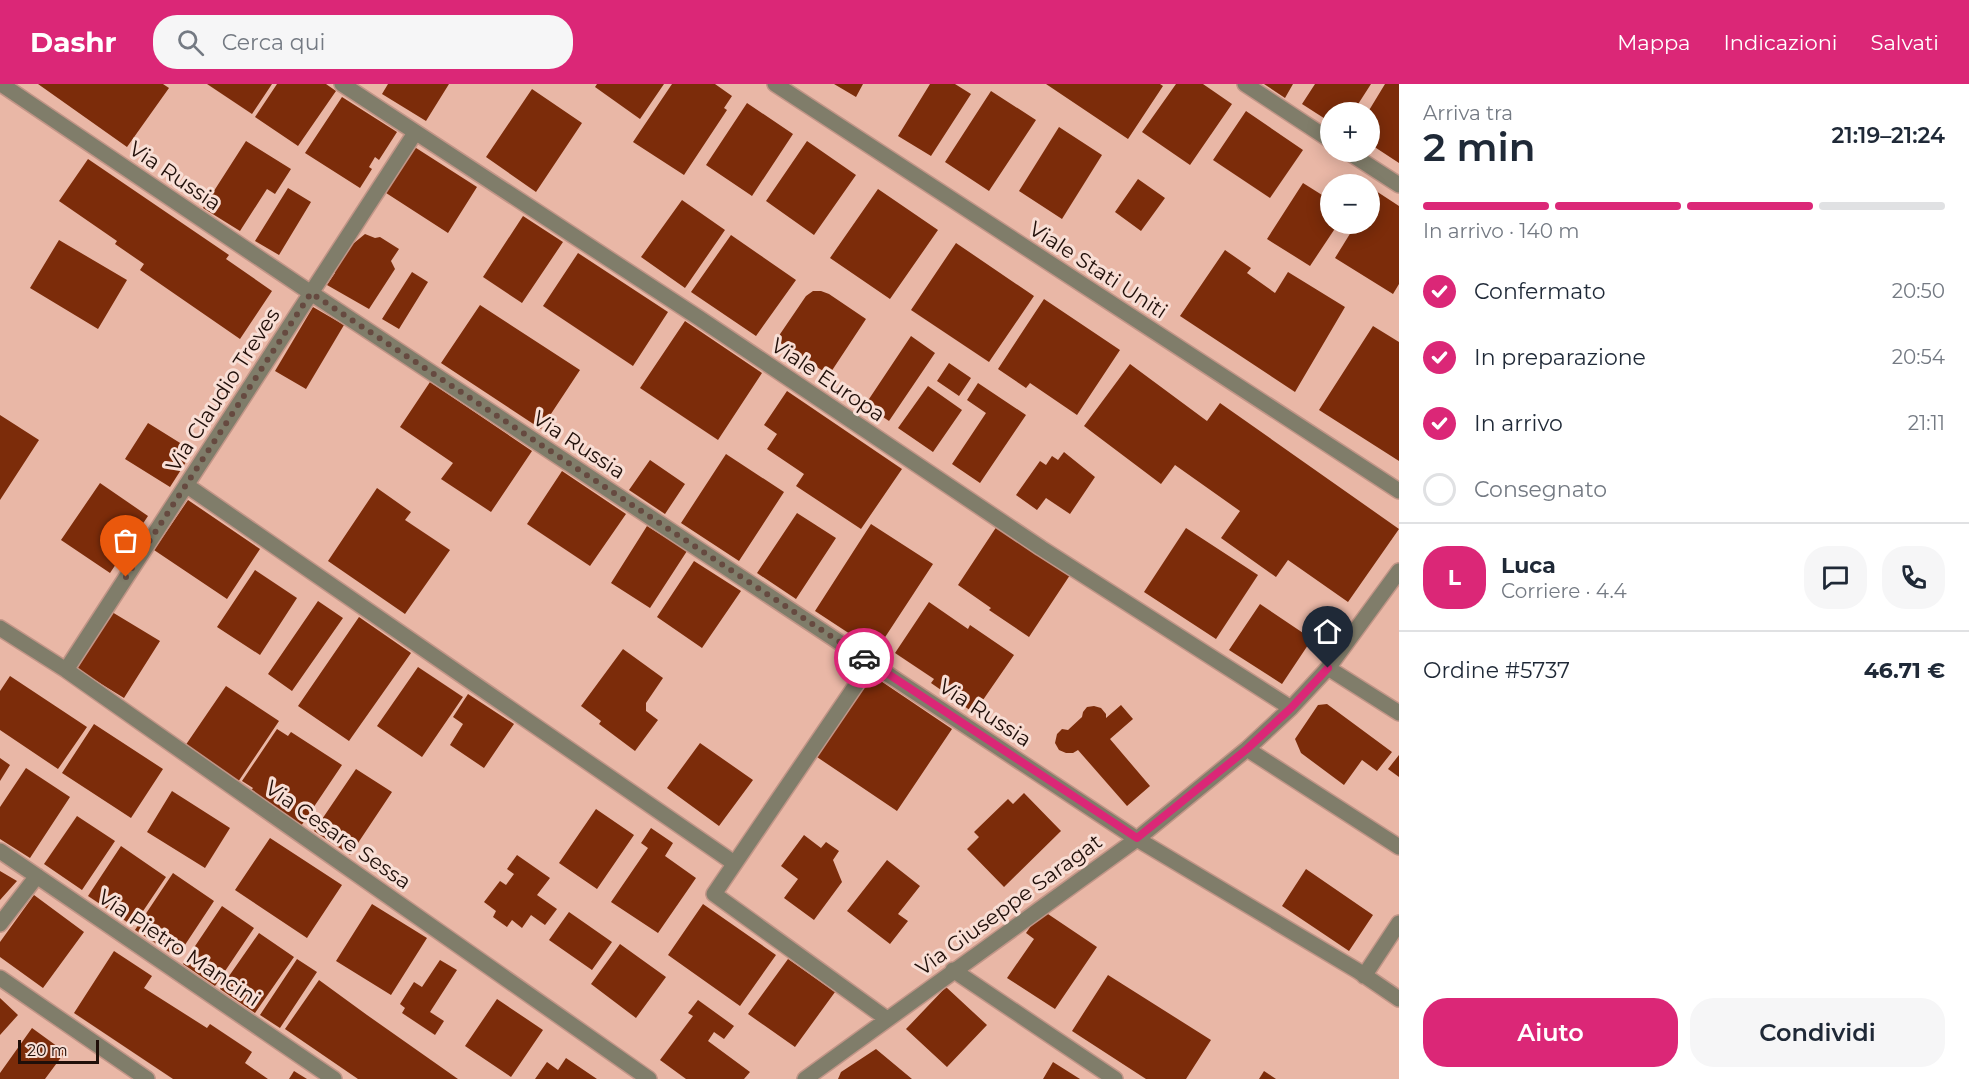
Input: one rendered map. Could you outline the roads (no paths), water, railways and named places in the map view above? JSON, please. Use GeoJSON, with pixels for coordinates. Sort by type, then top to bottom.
{"type":"FeatureCollection","features":[{"type":"Feature","properties":{"kind":"street","name":"Via Russia"},"geometry":{"type":"LineString","coordinates":[[0,84],[311,293],[1137,838],[1399,999]]}},
{"type":"Feature","properties":{"kind":"street","name":"Viale Europa"},"geometry":{"type":"LineString","coordinates":[[342,84],[699,318],[1041,548],[1291,708]]}},
{"type":"Feature","properties":{"kind":"street","name":"Viale Stati Uniti"},"geometry":{"type":"LineString","coordinates":[[775,84],[1399,491]]}},
{"type":"Feature","properties":{"kind":"street"},"geometry":{"type":"LineString","coordinates":[[1245,84],[1320,133]]}},
{"type":"Feature","properties":{"kind":"street","name":"Via Claudio Treves"},"geometry":{"type":"LineString","coordinates":[[66,670],[415,134]]}},
{"type":"Feature","properties":{"kind":"street"},"geometry":{"type":"LineString","coordinates":[[1363,162],[1399,185]]}},
{"type":"Feature","properties":{"kind":"street"},"geometry":{"type":"LineString","coordinates":[[186,485],[734,863]]}},
{"type":"Feature","properties":{"kind":"street","name":"Via Giuseppe Saragat"},"geometry":{"type":"LineString","coordinates":[[805,1079],[1137,838],[1247,749],[1291,708],[1328,668],[1399,571]]}},
{"type":"Feature","properties":{"kind":"street","name":"Via Cesare Sessa"},"geometry":{"type":"LineString","coordinates":[[0,628],[66,670],[649,1079]]}},
{"type":"Feature","properties":{"kind":"street"},"geometry":{"type":"LineString","coordinates":[[871,663],[714,894],[887,1019]]}},
{"type":"Feature","properties":{"kind":"street"},"geometry":{"type":"LineString","coordinates":[[1328,668],[1399,713]]}},
{"type":"Feature","properties":{"kind":"street"},"geometry":{"type":"LineString","coordinates":[[1247,749],[1399,847]]}},
{"type":"Feature","properties":{"kind":"street","name":"Via Pietro Mancini"},"geometry":{"type":"LineString","coordinates":[[0,851],[334,1079]]}},
{"type":"Feature","properties":{"kind":"street"},"geometry":{"type":"LineString","coordinates":[[0,924],[37,876]]}},
{"type":"Feature","properties":{"kind":"street"},"geometry":{"type":"LineString","coordinates":[[1364,976],[1399,923]]}},
{"type":"Feature","properties":{"kind":"street"},"geometry":{"type":"LineString","coordinates":[[953,970],[1115,1079]]}},
{"type":"Feature","properties":{"kind":"street"},"geometry":{"type":"LineString","coordinates":[[0,978],[147,1079]]}}]}
